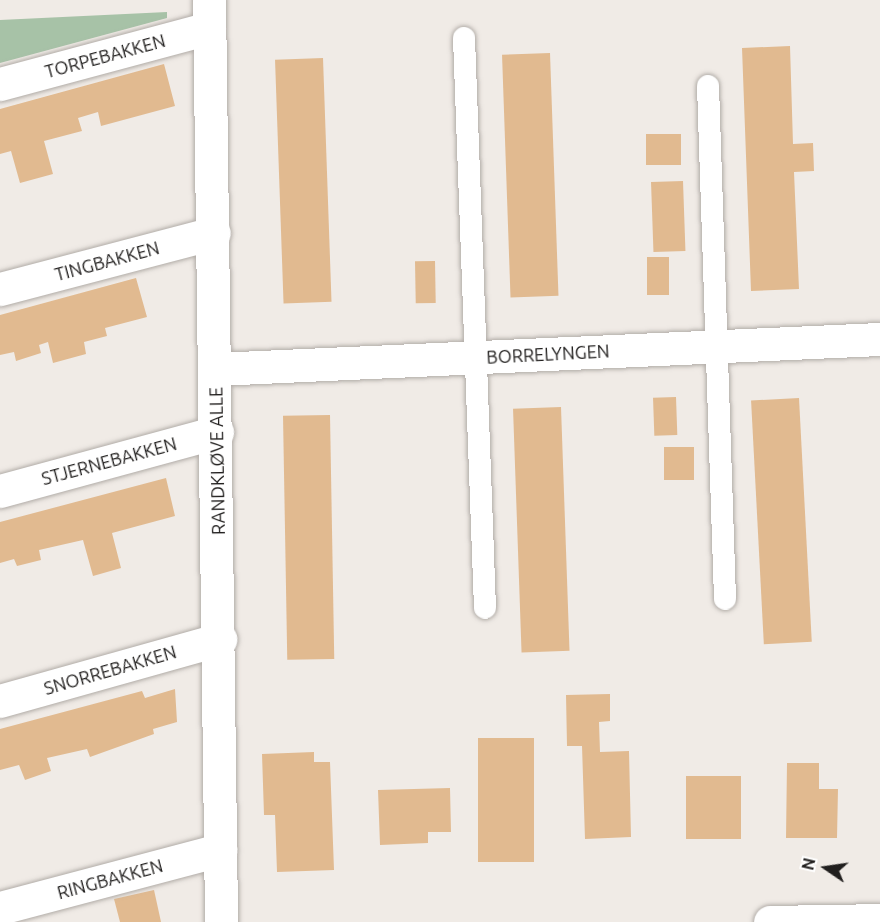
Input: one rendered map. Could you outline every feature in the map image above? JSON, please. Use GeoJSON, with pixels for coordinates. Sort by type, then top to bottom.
{"type":"FeatureCollection","features":[{"type":"Feature","properties":{"kind":"street","name":"TORPEBAKKEN"},"geometry":{"type":"LineString","coordinates":[[0,84],[209,14]]}},
{"type":"Feature","properties":{"kind":"street","name":"RANDKLØVE ALLE"},"geometry":{"type":"LineString","coordinates":[[209,14],[220,639],[221,922]]}},
{"type":"Feature","properties":{"kind":"street","name":"TINGBAKKEN"},"geometry":{"type":"LineString","coordinates":[[0,289],[214,233]]}},
{"type":"Feature","properties":{"kind":"street","name":"BORRELYNGEN"},"geometry":{"type":"LineString","coordinates":[[216,369],[880,339]]}},
{"type":"Feature","properties":{"kind":"street","name":"STJERNEBAKKEN"},"geometry":{"type":"LineString","coordinates":[[0,491],[217,432]]}},
{"type":"Feature","properties":{"kind":"street","name":"SNORREBAKKEN"},"geometry":{"type":"LineString","coordinates":[[0,701],[220,639]]}},
{"type":"Feature","properties":{"kind":"street","name":"RINGBAKKEN"},"geometry":{"type":"LineString","coordinates":[[0,908],[220,850]]}},
{"type":"Feature","properties":{"kind":"street"},"geometry":{"type":"LineString","coordinates":[[770,922],[880,920]]}},
{"type":"Feature","properties":{"kind":"lane"},"geometry":{"type":"LineString","coordinates":[[464,38],[485,608]]}},
{"type":"Feature","properties":{"kind":"lane"},"geometry":{"type":"LineString","coordinates":[[708,86],[725,599]]}},
{"type":"Feature","properties":{"kind":"green space"},"geometry":{"type":"Polygon","coordinates":[[[167,12],[167,18],[0,63],[0,20],[167,12]]]}},
{"type":"Feature","properties":{"kind":"building"},"geometry":{"type":"Polygon","coordinates":[[[790,46],[793,144],[813,143],[814,171],[794,172],[799,289],[751,291],[742,48],[790,46]]]}},
{"type":"Feature","properties":{"kind":"building"},"geometry":{"type":"Polygon","coordinates":[[[550,53],[558,296],[511,298],[502,55],[550,53]]]}},
{"type":"Feature","properties":{"kind":"building"},"geometry":{"type":"Polygon","coordinates":[[[323,58],[332,302],[284,304],[275,60],[323,58]]]}},
{"type":"Feature","properties":{"kind":"building"},"geometry":{"type":"Polygon","coordinates":[[[164,64],[175,106],[101,126],[98,112],[78,118],[82,131],[44,141],[53,174],[20,183],[11,151],[0,154],[0,109],[164,64]]]}},
{"type":"Feature","properties":{"kind":"building"},"geometry":{"type":"Polygon","coordinates":[[[646,134],[681,134],[681,165],[646,165],[646,134]]]}},
{"type":"Feature","properties":{"kind":"building"},"geometry":{"type":"Polygon","coordinates":[[[683,181],[685,251],[653,252],[651,182],[683,181]]]}},
{"type":"Feature","properties":{"kind":"building"},"geometry":{"type":"Polygon","coordinates":[[[647,257],[669,257],[669,295],[647,295],[647,257]]]}},
{"type":"Feature","properties":{"kind":"building"},"geometry":{"type":"Polygon","coordinates":[[[415,261],[435,261],[436,303],[416,303],[415,261]]]}},
{"type":"Feature","properties":{"kind":"building"},"geometry":{"type":"Polygon","coordinates":[[[136,278],[147,317],[105,328],[107,336],[84,342],[86,354],[53,363],[48,342],[39,345],[41,353],[16,361],[14,352],[0,355],[0,315],[136,278]]]}},
{"type":"Feature","properties":{"kind":"building"},"geometry":{"type":"Polygon","coordinates":[[[676,397],[677,435],[654,436],[653,398],[676,397]]]}},
{"type":"Feature","properties":{"kind":"building"},"geometry":{"type":"Polygon","coordinates":[[[799,398],[812,642],[764,644],[751,401],[799,398]]]}},
{"type":"Feature","properties":{"kind":"building"},"geometry":{"type":"Polygon","coordinates":[[[561,407],[570,651],[522,653],[513,409],[561,407]]]}},
{"type":"Feature","properties":{"kind":"building"},"geometry":{"type":"Polygon","coordinates":[[[330,415],[334,659],[287,660],[283,416],[330,415]]]}},
{"type":"Feature","properties":{"kind":"building"},"geometry":{"type":"Polygon","coordinates":[[[664,447],[694,447],[694,480],[664,480],[664,447]]]}},
{"type":"Feature","properties":{"kind":"building"},"geometry":{"type":"Polygon","coordinates":[[[166,478],[175,516],[112,533],[121,568],[93,576],[83,540],[39,550],[41,560],[17,566],[14,559],[0,563],[0,522],[166,478]]]}},
{"type":"Feature","properties":{"kind":"building"},"geometry":{"type":"Polygon","coordinates":[[[175,689],[177,722],[153,729],[154,734],[90,757],[87,749],[47,758],[51,771],[25,780],[19,765],[0,770],[0,729],[142,691],[145,698],[175,689]]]}},
{"type":"Feature","properties":{"kind":"building"},"geometry":{"type":"Polygon","coordinates":[[[610,694],[610,721],[599,722],[600,752],[629,751],[631,837],[585,839],[582,746],[567,746],[566,695],[610,694]]]}},
{"type":"Feature","properties":{"kind":"building"},"geometry":{"type":"Polygon","coordinates":[[[478,738],[534,738],[534,862],[478,862],[478,738]]]}},
{"type":"Feature","properties":{"kind":"building"},"geometry":{"type":"Polygon","coordinates":[[[314,752],[314,762],[330,762],[334,870],[277,872],[275,815],[264,815],[262,754],[314,752]]]}},
{"type":"Feature","properties":{"kind":"building"},"geometry":{"type":"Polygon","coordinates":[[[787,763],[819,763],[819,789],[838,789],[837,838],[786,838],[787,763]]]}},
{"type":"Feature","properties":{"kind":"building"},"geometry":{"type":"Polygon","coordinates":[[[686,776],[741,776],[741,839],[686,839],[686,776]]]}},
{"type":"Feature","properties":{"kind":"building"},"geometry":{"type":"Polygon","coordinates":[[[450,788],[451,832],[428,832],[428,843],[380,845],[378,790],[450,788]]]}},
{"type":"Feature","properties":{"kind":"building"},"geometry":{"type":"Polygon","coordinates":[[[154,890],[161,922],[120,922],[114,899],[154,890]]]}}]}
